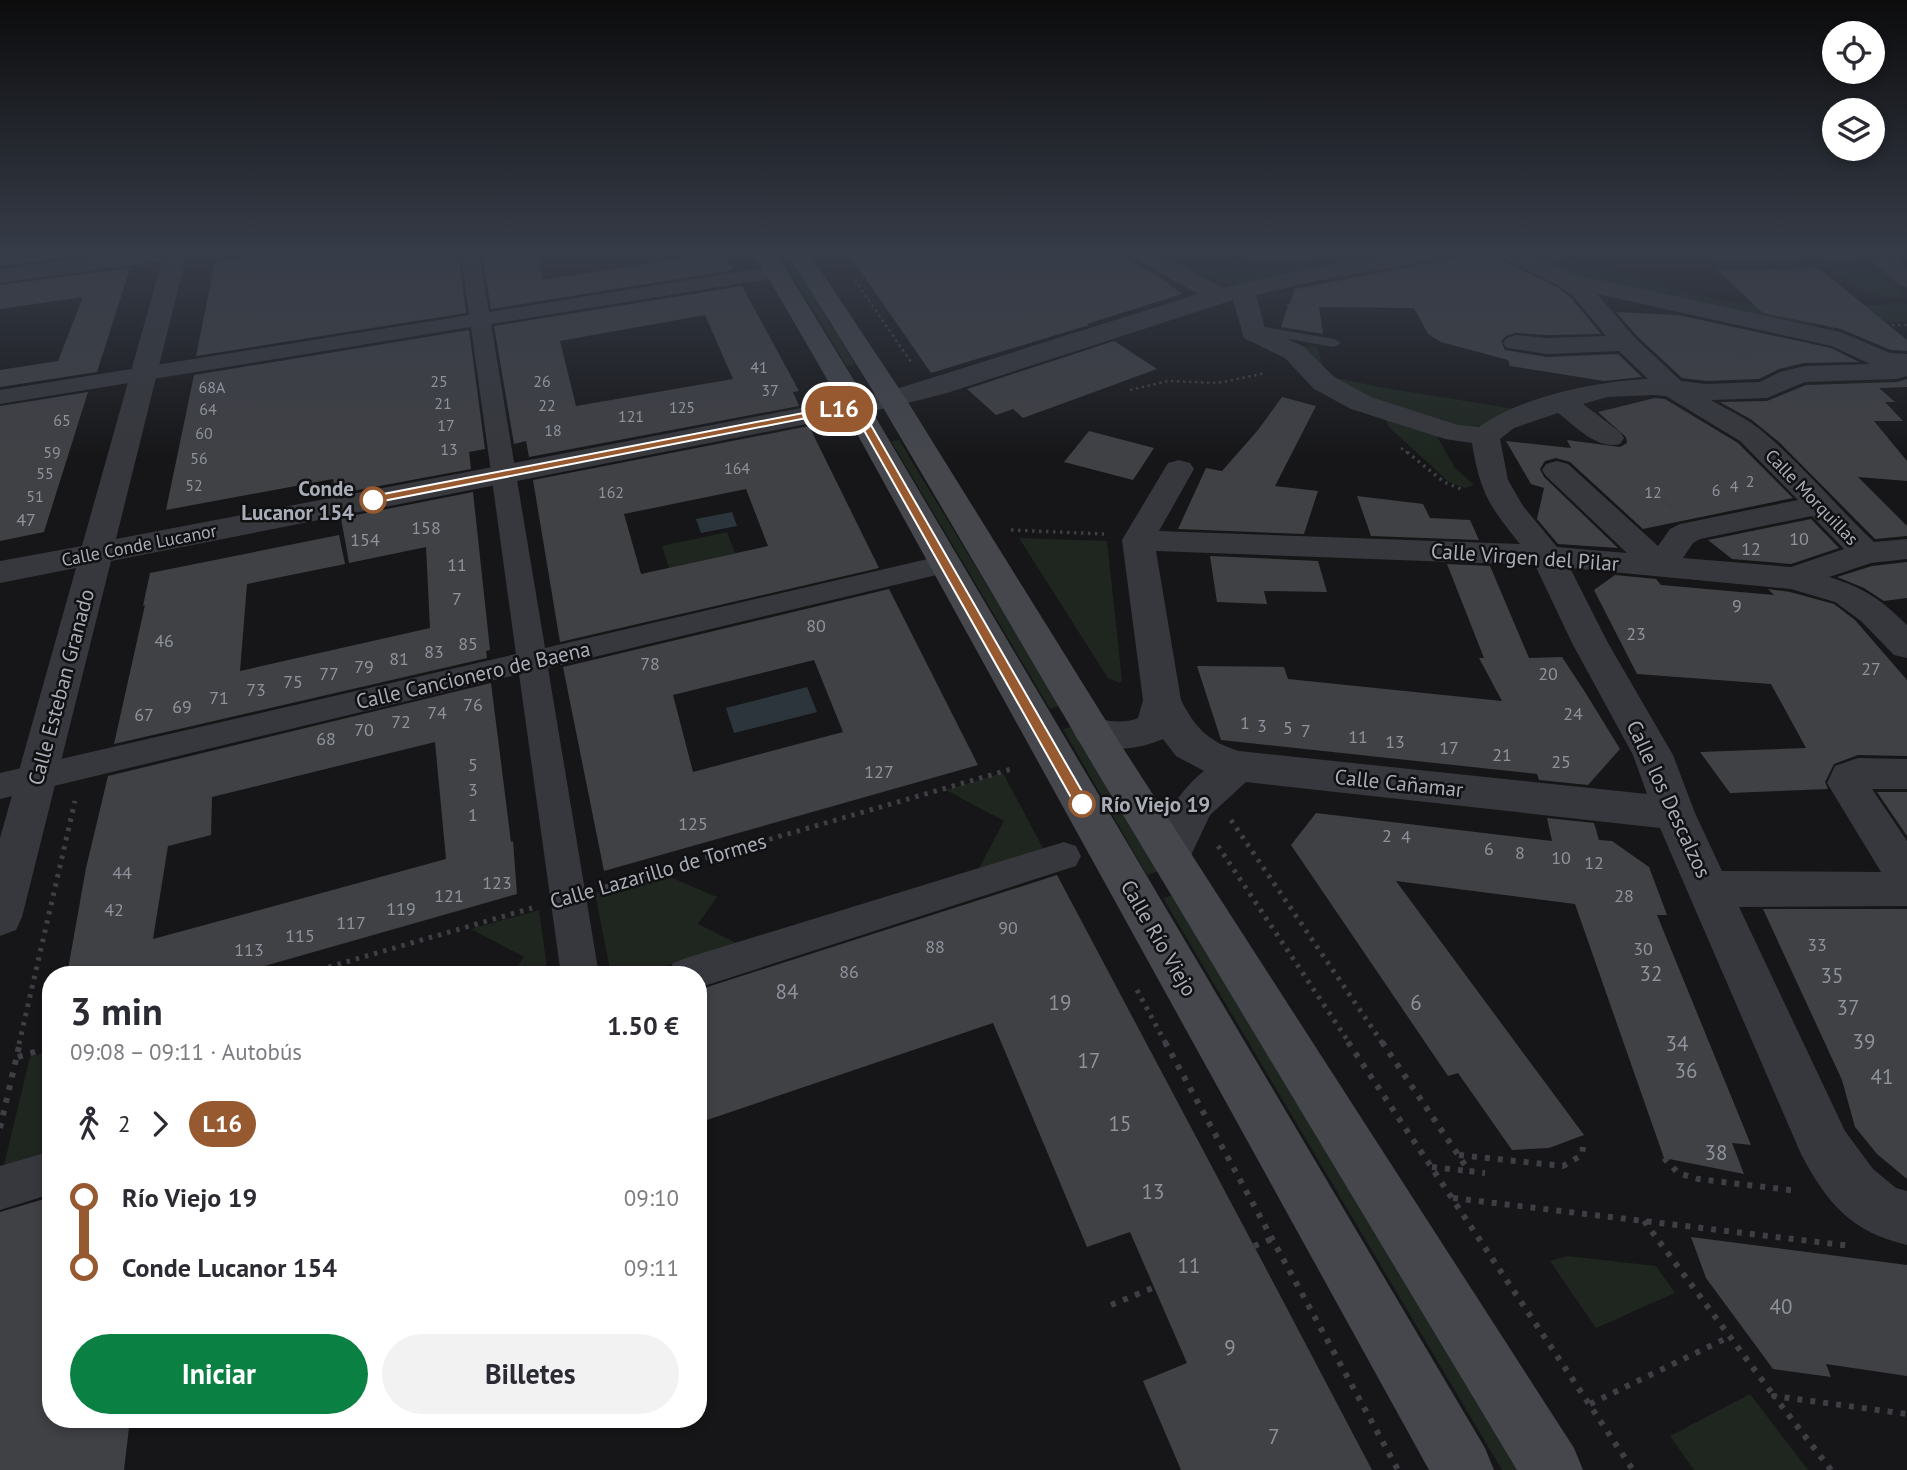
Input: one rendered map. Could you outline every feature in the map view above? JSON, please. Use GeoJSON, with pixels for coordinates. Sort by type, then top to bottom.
{"type":"FeatureCollection","features":[{"type":"Feature","properties":{"kind":"main road","name":"Calle Río Viejo"},"geometry":{"type":"LineString","coordinates":[[814,322],[873,402],[1092,731],[1191,846],[1552,1470]]}},
{"type":"Feature","properties":{"kind":"main road","name":"Calle Río Viejo"},"geometry":{"type":"LineString","coordinates":[[833,322],[873,402],[945,564],[1463,1470]]}},
{"type":"Feature","properties":{"kind":"street","name":"Calle Esteban Granado"},"geometry":{"type":"LineString","coordinates":[[0,918],[144,374],[164,322]]}},
{"type":"Feature","properties":{"kind":"street"},"geometry":{"type":"LineString","coordinates":[[0,397],[470,322]]}},
{"type":"Feature","properties":{"kind":"street"},"geometry":{"type":"LineString","coordinates":[[480,322],[579,966]]}},
{"type":"Feature","properties":{"kind":"street","name":"Calle Conde Lucanor"},"geometry":{"type":"LineString","coordinates":[[0,572],[873,402],[1140,322]]}},
{"type":"Feature","properties":{"kind":"street"},"geometry":{"type":"LineString","coordinates":[[1248,322],[1253,333],[1294,352],[1324,383],[1361,403],[1455,433],[1485,436],[1504,422],[1607,389],[1706,392],[1767,390],[1772,384],[1802,374],[1881,372],[1896,362]]}},
{"type":"Feature","properties":{"kind":"street","name":"Calle Morquillas"},"geometry":{"type":"LineString","coordinates":[[1607,322],[1673,389],[1750,435],[1797,479],[1867,553]]}},
{"type":"Feature","properties":{"kind":"street"},"geometry":{"type":"LineString","coordinates":[[1756,322],[1840,340],[1896,362],[1907,380]]}},
{"type":"Feature","properties":{"kind":"street"},"geometry":{"type":"LineString","coordinates":[[1516,343],[1547,346],[1626,343]]}},
{"type":"Feature","properties":{"kind":"street"},"geometry":{"type":"LineString","coordinates":[[1547,346],[1559,353],[1575,398],[1611,438]]}},
{"type":"Feature","properties":{"kind":"street","name":"Calle los Descalzos"},"geometry":{"type":"LineString","coordinates":[[1485,436],[1493,481],[1508,510],[1547,556],[1590,643],[1653,755],[1674,813],[1813,1124],[1837,1169],[1863,1197],[1896,1216],[1886,1233]]}},
{"type":"Feature","properties":{"kind":"street"},"geometry":{"type":"LineString","coordinates":[[1179,468],[1127,537],[1162,699],[1176,729],[1190,746],[1211,758],[1240,766]]}},
{"type":"Feature","properties":{"kind":"street"},"geometry":{"type":"LineString","coordinates":[[1557,470],[1661,567],[1681,536],[1691,531],[1819,505]]}},
{"type":"Feature","properties":{"kind":"street","name":"Calle Virgen del Pilar"},"geometry":{"type":"LineString","coordinates":[[1127,537],[1547,556],[1793,578],[1867,553],[1907,549]]}},
{"type":"Feature","properties":{"kind":"street","name":"Calle Cancionero de Baena"},"geometry":{"type":"LineString","coordinates":[[0,786],[945,564]]}},
{"type":"Feature","properties":{"kind":"street"},"geometry":{"type":"LineString","coordinates":[[1793,578],[1847,594],[1873,613],[1907,646]]}},
{"type":"Feature","properties":{"kind":"street"},"geometry":{"type":"LineString","coordinates":[[1092,731],[1126,738],[1142,733],[1154,727],[1162,699]]}},
{"type":"Feature","properties":{"kind":"street"},"geometry":{"type":"LineString","coordinates":[[1191,846],[1182,820],[1201,796],[1240,766]]}},
{"type":"Feature","properties":{"kind":"street","name":"Calle Cañamar"},"geometry":{"type":"LineString","coordinates":[[1240,766],[1674,813]]}},
{"type":"Feature","properties":{"kind":"street"},"geometry":{"type":"LineString","coordinates":[[1907,774],[1858,773],[1849,777],[1847,783],[1907,876]]}},
{"type":"Feature","properties":{"kind":"street"},"geometry":{"type":"LineString","coordinates":[[707,968],[1064,856]]}},
{"type":"Feature","properties":{"kind":"street"},"geometry":{"type":"LineString","coordinates":[[1710,889],[1901,890],[1907,887]]}},
{"type":"Feature","properties":{"kind":"street"},"geometry":{"type":"LineString","coordinates":[[0,1188],[42,1175]]}},
{"type":"Feature","properties":{"kind":"lane"},"geometry":{"type":"LineString","coordinates":[[1253,329],[1334,343]]}},
{"type":"Feature","properties":{"kind":"path"},"geometry":{"type":"LineString","coordinates":[[884,322],[914,366]]}},
{"type":"Feature","properties":{"kind":"path"},"geometry":{"type":"LineString","coordinates":[[1130,390],[1168,381],[1218,383],[1268,373]]}},
{"type":"Feature","properties":{"kind":"path"},"geometry":{"type":"LineString","coordinates":[[1361,403],[1402,449],[1444,482],[1508,510]]}},
{"type":"Feature","properties":{"kind":"path"},"geometry":{"type":"LineString","coordinates":[[1015,542],[1007,530],[1127,537]]}},
{"type":"Feature","properties":{"kind":"path","name":"Calle Lazarillo de Tormes"},"geometry":{"type":"LineString","coordinates":[[332,966],[1015,768]]}},
{"type":"Feature","properties":{"kind":"path"},"geometry":{"type":"LineString","coordinates":[[1222,808],[1469,1171]]}},
{"type":"Feature","properties":{"kind":"path"},"geometry":{"type":"LineString","coordinates":[[1191,846],[1432,1167],[1633,1470]]}},
{"type":"Feature","properties":{"kind":"path"},"geometry":{"type":"LineString","coordinates":[[1130,977],[1398,1470]]}},
{"type":"Feature","properties":{"kind":"path"},"geometry":{"type":"LineString","coordinates":[[18,1057],[42,1050]]}},
{"type":"Feature","properties":{"kind":"path"},"geometry":{"type":"LineString","coordinates":[[1458,1155],[1563,1166],[1582,1155],[1583,1147]]}},
{"type":"Feature","properties":{"kind":"path"},"geometry":{"type":"LineString","coordinates":[[1664,1158],[1678,1173],[1699,1179],[1802,1191],[1796,1179]]}},
{"type":"Feature","properties":{"kind":"path"},"geometry":{"type":"LineString","coordinates":[[1432,1167],[1485,1173]]}},
{"type":"Feature","properties":{"kind":"path"},"geometry":{"type":"LineString","coordinates":[[1453,1198],[1644,1221],[1886,1233]]}},
{"type":"Feature","properties":{"kind":"path"},"geometry":{"type":"LineString","coordinates":[[1644,1221],[1831,1470]]}},
{"type":"Feature","properties":{"kind":"path"},"geometry":{"type":"LineString","coordinates":[[1254,1246],[1272,1239]]}},
{"type":"Feature","properties":{"kind":"path"},"geometry":{"type":"LineString","coordinates":[[1111,1305],[1155,1287]]}},
{"type":"Feature","properties":{"kind":"path"},"geometry":{"type":"LineString","coordinates":[[1590,1404],[1730,1337]]}},
{"type":"Feature","properties":{"kind":"path"},"geometry":{"type":"LineString","coordinates":[[1774,1396],[1907,1414]]}},
{"type":"Feature","properties":{"kind":"shaded area"},"geometry":{"type":"Polygon","coordinates":[[[820,322],[829,322],[855,364],[847,366],[820,322]]]}},
{"type":"Feature","properties":{"kind":"shaded area"},"geometry":{"type":"Polygon","coordinates":[[[1783,322],[1809,322],[1821,330],[1783,322]]]}},
{"type":"Feature","properties":{"kind":"shaded area"},"geometry":{"type":"Polygon","coordinates":[[[1822,322],[1907,322],[1844,323],[1832,330],[1822,322]]]}},
{"type":"Feature","properties":{"kind":"shaded area"},"geometry":{"type":"Polygon","coordinates":[[[1295,346],[1317,347],[1323,367],[1337,378],[1515,409],[1486,425],[1470,428],[1388,409],[1335,383],[1295,346]]]}},
{"type":"Feature","properties":{"kind":"shaded area"},"geometry":{"type":"Polygon","coordinates":[[[1384,418],[1435,433],[1455,468],[1474,485],[1465,488],[1449,482],[1390,428],[1384,418]]]}},
{"type":"Feature","properties":{"kind":"shaded area"},"geometry":{"type":"Polygon","coordinates":[[[899,440],[1060,706],[1050,709],[891,441],[899,440]]]}},
{"type":"Feature","properties":{"kind":"shaded area"},"geometry":{"type":"Polygon","coordinates":[[[732,512],[737,526],[701,533],[696,519],[732,512]]]}},
{"type":"Feature","properties":{"kind":"shaded area"},"geometry":{"type":"Polygon","coordinates":[[[727,532],[735,553],[669,568],[662,546],[727,532]]]}},
{"type":"Feature","properties":{"kind":"shaded area"},"geometry":{"type":"Polygon","coordinates":[[[1019,538],[1107,541],[1122,680],[1120,683],[1108,678],[1019,538]]]}},
{"type":"Feature","properties":{"kind":"shaded area"},"geometry":{"type":"Polygon","coordinates":[[[807,687],[817,712],[734,733],[726,708],[807,687]]]}},
{"type":"Feature","properties":{"kind":"shaded area"},"geometry":{"type":"Polygon","coordinates":[[[1071,727],[1159,871],[1147,875],[1063,729],[1071,727]]]}},
{"type":"Feature","properties":{"kind":"shaded area"},"geometry":{"type":"Polygon","coordinates":[[[1003,773],[1044,850],[978,870],[1004,821],[946,790],[1003,773]]]}},
{"type":"Feature","properties":{"kind":"shaded area"},"geometry":{"type":"Polygon","coordinates":[[[661,873],[717,897],[698,924],[738,944],[666,966],[609,966],[595,893],[661,873]]]}},
{"type":"Feature","properties":{"kind":"shaded area"},"geometry":{"type":"Polygon","coordinates":[[[1173,895],[1521,1470],[1502,1470],[1163,898],[1173,895]]]}},
{"type":"Feature","properties":{"kind":"shaded area"},"geometry":{"type":"Polygon","coordinates":[[[539,910],[547,966],[518,966],[524,957],[471,929],[539,910]]]}},
{"type":"Feature","properties":{"kind":"shaded area"},"geometry":{"type":"Polygon","coordinates":[[[42,1054],[42,1154],[4,1165],[30,1057],[42,1054]]]}},
{"type":"Feature","properties":{"kind":"shaded area"},"geometry":{"type":"Polygon","coordinates":[[[1567,1256],[1656,1266],[1675,1293],[1596,1328],[1550,1261],[1567,1256]]]}},
{"type":"Feature","properties":{"kind":"shaded area"},"geometry":{"type":"Polygon","coordinates":[[[1750,1394],[1808,1470],[1694,1470],[1670,1436],[1750,1394]]]}},
{"type":"Feature","properties":{"kind":"building"},"geometry":{"type":"Polygon","coordinates":[[[73,322],[113,322],[97,372],[0,387],[0,370],[58,361],[73,322]]]}},
{"type":"Feature","properties":{"kind":"building"},"geometry":{"type":"Polygon","coordinates":[[[203,322],[412,322],[196,356],[203,322]]]}},
{"type":"Feature","properties":{"kind":"building"},"geometry":{"type":"Polygon","coordinates":[[[521,322],[668,322],[560,341],[576,406],[733,379],[708,322],[761,322],[799,391],[793,392],[799,406],[529,457],[526,441],[514,444],[494,326],[521,322]]]}},
{"type":"Feature","properties":{"kind":"building"},"geometry":{"type":"Polygon","coordinates":[[[895,322],[1095,322],[1087,324],[1089,325],[931,373],[895,322]]]}},
{"type":"Feature","properties":{"kind":"building"},"geometry":{"type":"Polygon","coordinates":[[[1283,322],[1321,322],[1323,334],[1281,327],[1283,322]]]}},
{"type":"Feature","properties":{"kind":"building"},"geometry":{"type":"Polygon","coordinates":[[[1421,322],[1591,322],[1601,334],[1515,333],[1501,341],[1505,350],[1547,357],[1618,354],[1642,377],[1604,381],[1510,366],[1508,360],[1441,342],[1428,334],[1421,322]]]}},
{"type":"Feature","properties":{"kind":"building"},"geometry":{"type":"Polygon","coordinates":[[[1624,322],[1709,322],[1831,348],[1859,362],[1804,363],[1779,369],[1759,379],[1706,381],[1682,378],[1624,322]]]}},
{"type":"Feature","properties":{"kind":"building"},"geometry":{"type":"Polygon","coordinates":[[[1805,322],[1885,322],[1907,340],[1907,351],[1891,350],[1841,329],[1805,322]]]}},
{"type":"Feature","properties":{"kind":"building"},"geometry":{"type":"Polygon","coordinates":[[[469,330],[485,449],[469,452],[471,469],[336,494],[333,479],[166,510],[194,375],[469,330]]]}},
{"type":"Feature","properties":{"kind":"building"},"geometry":{"type":"Polygon","coordinates":[[[1114,341],[1157,369],[1023,418],[1013,409],[996,415],[967,389],[1114,341]]]}},
{"type":"Feature","properties":{"kind":"building"},"geometry":{"type":"Polygon","coordinates":[[[1907,379],[1907,387],[1879,388],[1895,402],[1885,402],[1903,421],[1874,421],[1907,461],[1907,481],[1858,477],[1907,526],[1907,536],[1875,539],[1779,442],[1752,420],[1720,402],[1767,401],[1806,385],[1897,382],[1907,379]]]}},
{"type":"Feature","properties":{"kind":"building"},"geometry":{"type":"Polygon","coordinates":[[[88,392],[44,532],[0,541],[0,406],[88,392]]]}},
{"type":"Feature","properties":{"kind":"building"},"geometry":{"type":"Polygon","coordinates":[[[1282,397],[1316,406],[1275,486],[1318,491],[1304,534],[1178,529],[1206,468],[1222,471],[1258,430],[1282,397]]]}},
{"type":"Feature","properties":{"kind":"building"},"geometry":{"type":"Polygon","coordinates":[[[1655,398],[1665,399],[1738,443],[1793,498],[1643,529],[1570,462],[1556,458],[1545,461],[1540,469],[1544,477],[1618,548],[1558,544],[1537,519],[1544,488],[1531,484],[1506,441],[1571,448],[1567,440],[1620,447],[1627,443],[1626,437],[1598,412],[1655,398]]]}},
{"type":"Feature","properties":{"kind":"building"},"geometry":{"type":"Polygon","coordinates":[[[809,426],[879,568],[560,642],[533,480],[809,426]],[[746,489],[624,514],[641,574],[768,546],[746,489]]]}},
{"type":"Feature","properties":{"kind":"building"},"geometry":{"type":"Polygon","coordinates":[[[1089,431],[1154,448],[1133,480],[1064,462],[1089,431]]]}},
{"type":"Feature","properties":{"kind":"building"},"geometry":{"type":"Polygon","coordinates":[[[473,492],[490,650],[486,651],[487,658],[114,744],[150,573],[339,535],[345,564],[247,584],[240,671],[430,628],[426,547],[349,563],[341,518],[473,492]]]}},
{"type":"Feature","properties":{"kind":"building"},"geometry":{"type":"Polygon","coordinates":[[[1357,496],[1423,504],[1430,518],[1470,520],[1479,540],[1371,536],[1357,496]]]}},
{"type":"Feature","properties":{"kind":"building"},"geometry":{"type":"Polygon","coordinates":[[[1811,519],[1839,548],[1791,564],[1732,559],[1708,540],[1811,519]]]}},
{"type":"Feature","properties":{"kind":"building"},"geometry":{"type":"Polygon","coordinates":[[[1210,556],[1318,561],[1327,592],[1264,591],[1267,604],[1217,602],[1210,556]]]}},
{"type":"Feature","properties":{"kind":"building"},"geometry":{"type":"Polygon","coordinates":[[[1907,562],[1907,598],[1884,601],[1864,588],[1837,577],[1872,566],[1907,562]]]}},
{"type":"Feature","properties":{"kind":"building"},"geometry":{"type":"Polygon","coordinates":[[[1447,564],[1490,566],[1529,658],[1562,657],[1585,692],[1620,749],[1588,785],[1539,780],[1537,774],[1221,740],[1197,666],[1284,667],[1288,679],[1502,701],[1479,658],[1484,658],[1447,564]]]}},
{"type":"Feature","properties":{"kind":"building"},"geometry":{"type":"Polygon","coordinates":[[[1615,575],[1656,579],[1661,585],[1774,595],[1768,589],[1834,604],[1855,620],[1907,680],[1907,756],[1858,755],[1834,764],[1825,782],[1828,789],[1730,793],[1700,752],[1806,748],[1771,684],[1637,674],[1594,590],[1615,575]]]}},
{"type":"Feature","properties":{"kind":"building"},"geometry":{"type":"Polygon","coordinates":[[[889,589],[978,765],[604,871],[563,667],[889,589]],[[814,660],[673,695],[693,772],[843,732],[814,660]]]}},
{"type":"Feature","properties":{"kind":"building"},"geometry":{"type":"Polygon","coordinates":[[[491,683],[511,842],[513,841],[517,894],[265,966],[69,966],[86,868],[108,776],[491,683]],[[435,742],[212,797],[211,835],[168,846],[153,939],[446,859],[435,742]]]}},
{"type":"Feature","properties":{"kind":"building"},"geometry":{"type":"Polygon","coordinates":[[[1877,792],[1907,792],[1907,836],[1877,792]]]}},
{"type":"Feature","properties":{"kind":"building"},"geometry":{"type":"Polygon","coordinates":[[[1316,813],[1552,841],[1547,818],[1594,823],[1599,840],[1612,841],[1649,867],[1667,915],[1657,915],[1751,1145],[1732,1143],[1744,1174],[1664,1158],[1575,904],[1396,881],[1584,1135],[1549,1148],[1512,1150],[1458,1073],[1448,1076],[1291,845],[1316,813]]]}},
{"type":"Feature","properties":{"kind":"building"},"geometry":{"type":"Polygon","coordinates":[[[1057,875],[1372,1470],[1181,1470],[1143,1381],[1187,1363],[1130,1232],[1087,1247],[993,1023],[707,1120],[707,987],[1057,875]]]}},
{"type":"Feature","properties":{"kind":"building"},"geometry":{"type":"Polygon","coordinates":[[[1763,909],[1907,909],[1907,1179],[1877,1154],[1855,1127],[1842,1080],[1763,909]]]}},
{"type":"Feature","properties":{"kind":"building"},"geometry":{"type":"Polygon","coordinates":[[[42,1200],[42,1428],[129,1428],[124,1470],[0,1470],[0,1212],[42,1200]]]}},
{"type":"Feature","properties":{"kind":"building"},"geometry":{"type":"Polygon","coordinates":[[[1691,1237],[1907,1265],[1907,1376],[1826,1364],[1831,1377],[1773,1369],[1706,1278],[1691,1237]]]}},
{"type":"Feature","properties":{"kind":"bus line","name":"L16"},"geometry":{"type":"LineString","coordinates":[[373,500],[855,406],[1082,804]]}},
{"type":"Feature","properties":{"kind":"place","name":"Conde Lucanor 154"},"geometry":{"type":"Point","coordinates":[373,500]}},
{"type":"Feature","properties":{"kind":"place","name":"Río Viejo 19"},"geometry":{"type":"Point","coordinates":[1082,804]}}]}
